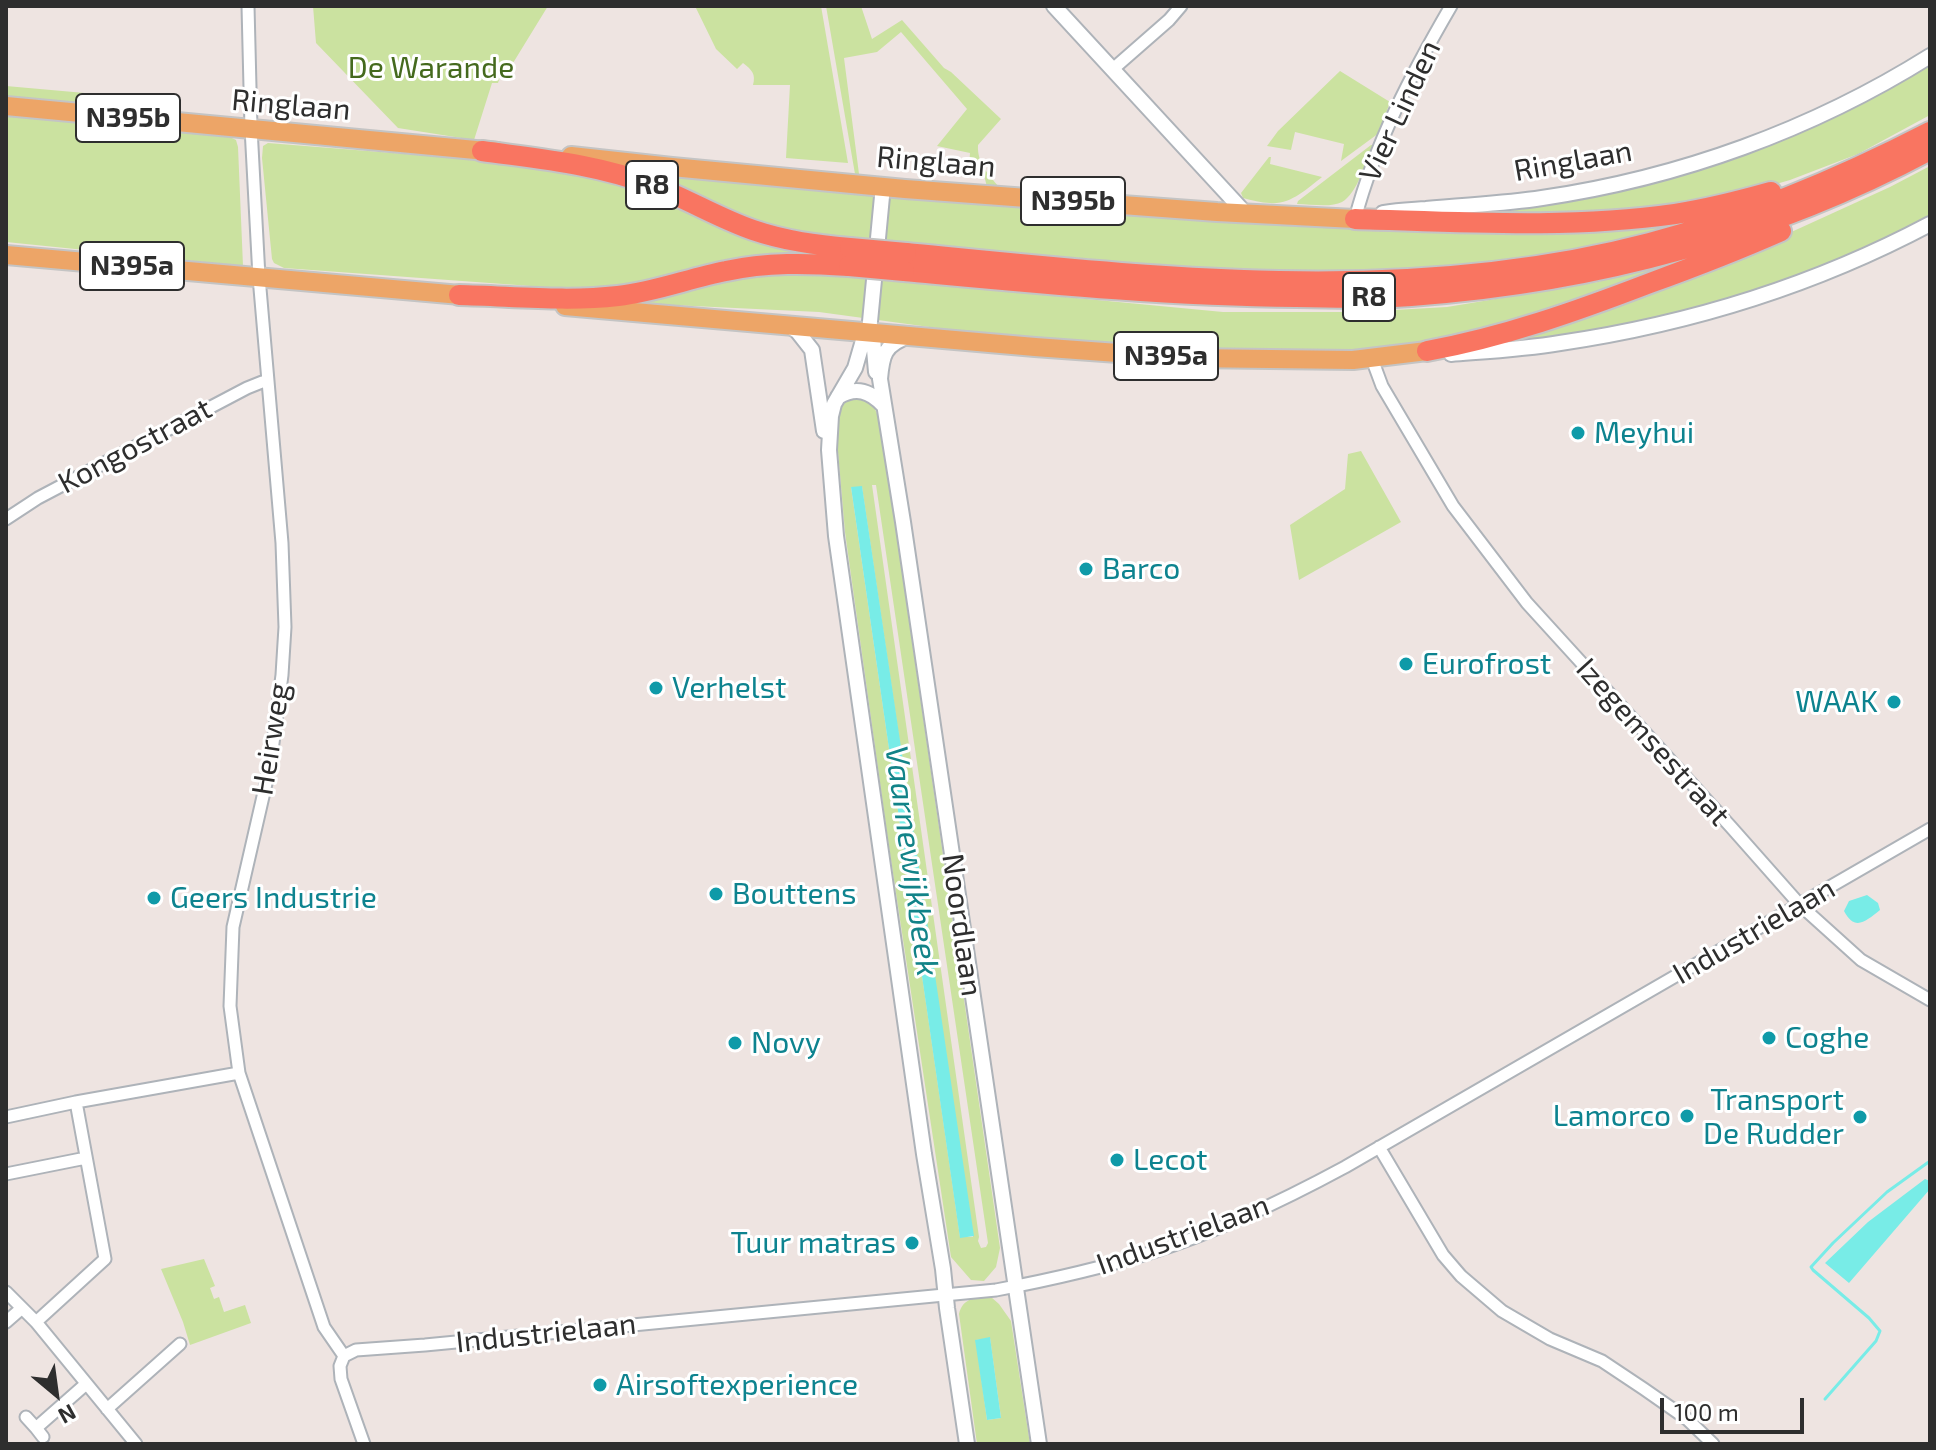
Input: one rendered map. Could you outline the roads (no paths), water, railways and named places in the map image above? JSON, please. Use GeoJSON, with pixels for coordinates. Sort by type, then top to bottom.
{"type":"FeatureCollection","features":[{"type":"Feature","properties":{"kind":"highway","name":"R8"},"geometry":{"type":"LineString","coordinates":[[905,262],[1326,282],[1421,278],[1529,267],[1648,244],[1748,213],[1848,172],[1930,132]]}},
{"type":"Feature","properties":{"kind":"highway","name":"R8"},"geometry":{"type":"LineString","coordinates":[[459,295],[579,299],[621,296],[749,266],[850,257],[1117,290],[1271,297],[1408,296],[1592,272],[1709,242],[1823,201],[1930,150]]}},
{"type":"Feature","properties":{"kind":"highway","name":"R8"},"geometry":{"type":"LineString","coordinates":[[482,151],[583,165],[620,174],[653,185],[753,230],[850,257]]}},
{"type":"Feature","properties":{"kind":"highway","name":"R8"},"geometry":{"type":"LineString","coordinates":[[1355,219],[1509,224],[1616,221],[1677,214],[1734,202],[1826,174],[1848,172]]}},
{"type":"Feature","properties":{"kind":"highway","name":"R8"},"geometry":{"type":"LineString","coordinates":[[1427,351],[1487,339],[1574,312],[1738,250],[1796,224],[1823,201]]}},
{"type":"Feature","properties":{"kind":"main road","name":"Ringlaan"},"geometry":{"type":"LineString","coordinates":[[6,106],[883,186],[1217,212],[1355,219]]}},
{"type":"Feature","properties":{"kind":"main road","name":"N395a"},"geometry":{"type":"LineString","coordinates":[[6,255],[546,305],[1187,358],[1372,359],[1427,351]]}},
{"type":"Feature","properties":{"kind":"street","name":"Heirweg"},"geometry":{"type":"LineString","coordinates":[[248,6],[259,277],[282,543],[285,627],[270,766],[233,927],[230,1006],[239,1073],[324,1327],[344,1356],[340,1366],[341,1379],[364,1444]]}},
{"type":"Feature","properties":{"kind":"street"},"geometry":{"type":"LineString","coordinates":[[1054,6],[1245,213]]}},
{"type":"Feature","properties":{"kind":"street"},"geometry":{"type":"LineString","coordinates":[[1113,69],[1181,6]]}},
{"type":"Feature","properties":{"kind":"street","name":"Vier Linden"},"geometry":{"type":"LineString","coordinates":[[1355,219],[1369,173],[1413,71],[1451,6]]}},
{"type":"Feature","properties":{"kind":"street","name":"Ringlaan"},"geometry":{"type":"LineString","coordinates":[[1355,219],[1394,211],[1546,197],[1658,174],[1730,152],[1815,118],[1930,56]]}},
{"type":"Feature","properties":{"kind":"street"},"geometry":{"type":"LineString","coordinates":[[1217,212],[1221,202],[1220,184]]}},
{"type":"Feature","properties":{"kind":"street","name":"Noordlaan"},"geometry":{"type":"LineString","coordinates":[[880,379],[875,364],[873,338],[869,332],[883,186]]}},
{"type":"Feature","properties":{"kind":"street","name":"N395a"},"geometry":{"type":"LineString","coordinates":[[1427,351],[1447,354],[1505,350],[1646,328],[1761,296],[1818,275],[1930,224]]}},
{"type":"Feature","properties":{"kind":"street","name":"Noordlaan"},"geometry":{"type":"LineString","coordinates":[[786,324],[797,331],[812,350],[829,450]]}},
{"type":"Feature","properties":{"kind":"street","name":"Noordlaan"},"geometry":{"type":"LineString","coordinates":[[869,332],[864,337],[855,368],[831,416],[829,450],[836,536],[967,1444]]}},
{"type":"Feature","properties":{"kind":"street","name":"Noordlaan"},"geometry":{"type":"LineString","coordinates":[[909,336],[887,349],[881,360],[883,405],[903,522],[1039,1444]]}},
{"type":"Feature","properties":{"kind":"street","name":"Izegemsestraat"},"geometry":{"type":"LineString","coordinates":[[1372,359],[1382,386],[1453,506],[1543,621],[1800,905],[1861,960],[1930,1000]]}},
{"type":"Feature","properties":{"kind":"street","name":"Kongostraat"},"geometry":{"type":"LineString","coordinates":[[6,519],[38,498],[247,388],[268,382]]}},
{"type":"Feature","properties":{"kind":"street"},"geometry":{"type":"LineString","coordinates":[[838,397],[857,390],[876,397],[883,405]]}},
{"type":"Feature","properties":{"kind":"street","name":"Industrielaan"},"geometry":{"type":"LineString","coordinates":[[344,1356],[356,1350],[975,1292],[1080,1272],[1153,1252],[1201,1235],[1302,1190],[1930,829]]}},
{"type":"Feature","properties":{"kind":"street"},"geometry":{"type":"LineString","coordinates":[[6,1117],[239,1073]]}},
{"type":"Feature","properties":{"kind":"street"},"geometry":{"type":"LineString","coordinates":[[36,1322],[105,1259],[76,1102]]}},
{"type":"Feature","properties":{"kind":"street"},"geometry":{"type":"LineString","coordinates":[[1379,1147],[1443,1255],[1472,1286],[1502,1311],[1550,1339],[1602,1361],[1687,1419],[1713,1444]]}},
{"type":"Feature","properties":{"kind":"street"},"geometry":{"type":"LineString","coordinates":[[6,1174],[86,1158]]}},
{"type":"Feature","properties":{"kind":"street"},"geometry":{"type":"LineString","coordinates":[[6,1292],[36,1322],[136,1444]]}},
{"type":"Feature","properties":{"kind":"street"},"geometry":{"type":"LineString","coordinates":[[6,1322],[22,1308]]}},
{"type":"Feature","properties":{"kind":"street"},"geometry":{"type":"LineString","coordinates":[[107,1409],[180,1344]]}},
{"type":"Feature","properties":{"kind":"street"},"geometry":{"type":"LineString","coordinates":[[26,1417],[39,1432],[86,1384]]}},
{"type":"Feature","properties":{"kind":"water","name":"Vaarnewijkbeek"},"geometry":{"type":"Polygon","coordinates":[[[862,486],[974,1236],[960,1238],[851,487],[862,486]]]}},
{"type":"Feature","properties":{"kind":"water"},"geometry":{"type":"Polygon","coordinates":[[[1867,895],[1878,903],[1880,910],[1865,921],[1852,921],[1844,911],[1849,901],[1867,895]]]}},
{"type":"Feature","properties":{"kind":"water"},"geometry":{"type":"Polygon","coordinates":[[[1925,1179],[1930,1181],[1930,1189],[1849,1283],[1825,1263],[1868,1222],[1925,1179]]]}},
{"type":"Feature","properties":{"kind":"water"},"geometry":{"type":"Polygon","coordinates":[[[990,1337],[1001,1418],[987,1420],[975,1340],[990,1337]]]}},
{"type":"Feature","properties":{"kind":"waterway"},"geometry":{"type":"LineString","coordinates":[[1825,1399],[1876,1341],[1880,1331],[1811,1267],[1887,1192],[1930,1161]]}},
{"type":"Feature","properties":{"kind":"place","name":"Meyhui"},"geometry":{"type":"Point","coordinates":[1578,433]}},
{"type":"Feature","properties":{"kind":"place","name":"Barco"},"geometry":{"type":"Point","coordinates":[1086,569]}},
{"type":"Feature","properties":{"kind":"place","name":"Eurofrost"},"geometry":{"type":"Point","coordinates":[1406,664]}},
{"type":"Feature","properties":{"kind":"place","name":"Verhelst"},"geometry":{"type":"Point","coordinates":[656,688]}},
{"type":"Feature","properties":{"kind":"place","name":"WAAK"},"geometry":{"type":"Point","coordinates":[1894,702]}},
{"type":"Feature","properties":{"kind":"place","name":"Bouttens"},"geometry":{"type":"Point","coordinates":[716,894]}},
{"type":"Feature","properties":{"kind":"place","name":"Geers Industrie"},"geometry":{"type":"Point","coordinates":[154,898]}},
{"type":"Feature","properties":{"kind":"place","name":"Coghe"},"geometry":{"type":"Point","coordinates":[1769,1038]}},
{"type":"Feature","properties":{"kind":"place","name":"Novy"},"geometry":{"type":"Point","coordinates":[735,1043]}},
{"type":"Feature","properties":{"kind":"place","name":"Lamorco"},"geometry":{"type":"Point","coordinates":[1687,1116]}},
{"type":"Feature","properties":{"kind":"place","name":"Transport De Rudder"},"geometry":{"type":"Point","coordinates":[1860,1117]}},
{"type":"Feature","properties":{"kind":"place","name":"Lecot"},"geometry":{"type":"Point","coordinates":[1117,1160]}},
{"type":"Feature","properties":{"kind":"place","name":"Tuur matras"},"geometry":{"type":"Point","coordinates":[912,1243]}},
{"type":"Feature","properties":{"kind":"place","name":"Airsoftexperience"},"geometry":{"type":"Point","coordinates":[600,1385]}},
{"type":"Feature","properties":{"kind":"park label","name":"De Warande"},"geometry":{"type":"Point","coordinates":[431,68]}}]}
